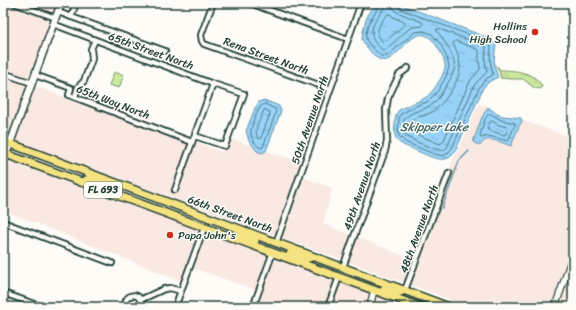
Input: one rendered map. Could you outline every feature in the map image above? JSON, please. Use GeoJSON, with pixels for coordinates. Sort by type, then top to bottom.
{"type":"FeatureCollection","features":[{"type":"Feature","properties":{"kind":"main road"},"geometry":{"type":"LineString","coordinates":[[3,163],[7,143],[32,84],[61,3]]}},
{"type":"Feature","properties":{"kind":"main road","name":"66th Street North"},"geometry":{"type":"LineString","coordinates":[[7,143],[449,307]]}},
{"type":"Feature","properties":{"kind":"main road","name":"66th Street North"},"geometry":{"type":"LineString","coordinates":[[5,153],[420,307]]}},
{"type":"Feature","properties":{"kind":"main road"},"geometry":{"type":"LineString","coordinates":[[81,182],[89,179],[106,184],[109,181]]}},
{"type":"Feature","properties":{"kind":"main road"},"geometry":{"type":"LineString","coordinates":[[113,194],[118,190],[136,196],[143,194]]}},
{"type":"Feature","properties":{"kind":"main road"},"geometry":{"type":"LineString","coordinates":[[143,205],[145,202],[149,201],[191,216],[200,215]]}},
{"type":"Feature","properties":{"kind":"main road"},"geometry":{"type":"LineString","coordinates":[[223,235],[238,234],[267,245],[274,245],[276,243]]}},
{"type":"Feature","properties":{"kind":"main road"},"geometry":{"type":"LineString","coordinates":[[273,252],[275,250],[282,251],[304,259],[314,257]]}},
{"type":"Feature","properties":{"kind":"main road"},"geometry":{"type":"LineString","coordinates":[[363,286],[371,284],[397,293],[401,293],[405,290]]}},
{"type":"Feature","properties":{"kind":"street"},"geometry":{"type":"LineString","coordinates":[[14,3],[56,18],[71,17],[165,51]]}},
{"type":"Feature","properties":{"kind":"street"},"geometry":{"type":"LineString","coordinates":[[71,17],[76,3]]}},
{"type":"Feature","properties":{"kind":"street","name":"Rena Street North"},"geometry":{"type":"LineString","coordinates":[[213,3],[201,35],[204,44],[330,90]]}},
{"type":"Feature","properties":{"kind":"street"},"geometry":{"type":"LineString","coordinates":[[250,3],[348,39]]}},
{"type":"Feature","properties":{"kind":"street","name":"50th Avenue North"},"geometry":{"type":"LineString","coordinates":[[276,243],[361,3]]}},
{"type":"Feature","properties":{"kind":"street","name":"65th Street North"},"geometry":{"type":"LineString","coordinates":[[56,18],[95,40],[244,94],[225,146],[195,136]]}},
{"type":"Feature","properties":{"kind":"street"},"geometry":{"type":"LineString","coordinates":[[74,97],[78,87],[84,81],[92,59],[91,49],[95,40]]}},
{"type":"Feature","properties":{"kind":"street","name":"49th Avenue North"},"geometry":{"type":"LineString","coordinates":[[343,267],[385,151],[387,141],[386,110],[388,98],[399,75],[408,68]]}},
{"type":"Feature","properties":{"kind":"street"},"geometry":{"type":"LineString","coordinates":[[3,73],[32,84]]}},
{"type":"Feature","properties":{"kind":"street","name":"65th Way North"},"geometry":{"type":"LineString","coordinates":[[35,75],[71,88],[68,95],[192,142]]}},
{"type":"Feature","properties":{"kind":"street"},"geometry":{"type":"LineString","coordinates":[[175,190],[213,84]]}},
{"type":"Feature","properties":{"kind":"street","name":"48th Avenue North"},"geometry":{"type":"LineString","coordinates":[[405,290],[449,173]]}},
{"type":"Feature","properties":{"kind":"street"},"geometry":{"type":"LineString","coordinates":[[3,222],[112,264]]}},
{"type":"Feature","properties":{"kind":"street"},"geometry":{"type":"LineString","coordinates":[[175,307],[204,228]]}},
{"type":"Feature","properties":{"kind":"street"},"geometry":{"type":"LineString","coordinates":[[253,307],[273,252]]}},
{"type":"Feature","properties":{"kind":"street"},"geometry":{"type":"LineString","coordinates":[[555,307],[573,255]]}},
{"type":"Feature","properties":{"kind":"street"},"geometry":{"type":"LineString","coordinates":[[328,307],[339,277]]}},
{"type":"Feature","properties":{"kind":"street"},"geometry":{"type":"LineString","coordinates":[[140,300],[164,289],[170,288],[181,291]]}},
{"type":"Feature","properties":{"kind":"street"},"geometry":{"type":"LineString","coordinates":[[372,307],[371,302],[374,290]]}},
{"type":"Feature","properties":{"kind":"street"},"geometry":{"type":"LineString","coordinates":[[3,293],[43,307]]}},
{"type":"Feature","properties":{"kind":"street"},"geometry":{"type":"LineString","coordinates":[[126,307],[126,300],[130,296],[136,296],[140,300],[140,307]]}},
{"type":"Feature","properties":{"kind":"shaded area"},"geometry":{"type":"Polygon","coordinates":[[[3,3],[7,3],[52,19],[30,80],[3,70],[3,3]]]}},
{"type":"Feature","properties":{"kind":"shaded area"},"geometry":{"type":"Polygon","coordinates":[[[22,3],[58,3],[54,15],[22,3]]]}},
{"type":"Feature","properties":{"kind":"shaded area"},"geometry":{"type":"Polygon","coordinates":[[[3,76],[29,85],[9,138],[3,136],[3,76]]]}},
{"type":"Feature","properties":{"kind":"shaded area"},"geometry":{"type":"Polygon","coordinates":[[[37,78],[35,86],[189,143],[172,191],[177,193],[195,142],[222,152],[224,149],[227,149],[230,139],[253,146],[257,151],[262,153],[266,151],[302,162],[276,236],[14,140],[37,78]]]}},
{"type":"Feature","properties":{"kind":"shaded area"},"geometry":{"type":"Polygon","coordinates":[[[479,104],[488,107],[482,117],[483,141],[494,141],[511,146],[519,126],[522,123],[521,120],[573,138],[573,247],[552,307],[470,307],[411,285],[452,172],[449,171],[455,155],[479,104]]]}},
{"type":"Feature","properties":{"kind":"shaded area"},"geometry":{"type":"Polygon","coordinates":[[[8,158],[200,229],[181,281],[3,210],[3,171],[8,158]]]}},
{"type":"Feature","properties":{"kind":"shaded area"},"geometry":{"type":"Polygon","coordinates":[[[302,177],[332,188],[323,224],[352,235],[343,260],[281,238],[302,177]]]}},
{"type":"Feature","properties":{"kind":"shaded area"},"geometry":{"type":"Polygon","coordinates":[[[205,231],[269,255],[256,290],[192,268],[191,269],[205,231]]]}},
{"type":"Feature","properties":{"kind":"shaded area"},"geometry":{"type":"Polygon","coordinates":[[[357,237],[414,260],[406,283],[348,262],[357,237]]]}},
{"type":"Feature","properties":{"kind":"shaded area"},"geometry":{"type":"Polygon","coordinates":[[[274,257],[335,280],[325,307],[310,307],[293,301],[290,307],[266,307],[257,303],[274,257]]]}},
{"type":"Feature","properties":{"kind":"shaded area"},"geometry":{"type":"Polygon","coordinates":[[[573,263],[573,307],[558,307],[573,263]]]}},
{"type":"Feature","properties":{"kind":"shaded area"},"geometry":{"type":"Polygon","coordinates":[[[340,282],[370,293],[368,302],[369,307],[331,307],[340,282]]]}},
{"type":"Feature","properties":{"kind":"shaded area"},"geometry":{"type":"Polygon","coordinates":[[[375,295],[407,307],[374,307],[375,295]]]}},
{"type":"Feature","properties":{"kind":"green space"},"geometry":{"type":"Polygon","coordinates":[[[497,66],[500,70],[518,71],[530,75],[539,82],[542,87],[539,89],[533,87],[523,79],[500,78],[501,77],[497,66]]]}},
{"type":"Feature","properties":{"kind":"green space"},"geometry":{"type":"Polygon","coordinates":[[[114,72],[124,75],[119,88],[109,85],[114,72]]]}},
{"type":"Feature","properties":{"kind":"water","name":"Skipper Lake"},"geometry":{"type":"Polygon","coordinates":[[[379,3],[397,3],[491,39],[496,45],[494,61],[498,77],[490,81],[483,88],[456,150],[446,159],[437,159],[426,155],[403,145],[396,138],[395,120],[398,111],[430,94],[444,72],[445,63],[438,48],[430,38],[422,35],[415,37],[408,42],[388,60],[378,59],[362,40],[362,35],[368,15],[379,3]]]}},
{"type":"Feature","properties":{"kind":"water"},"geometry":{"type":"Polygon","coordinates":[[[264,100],[279,106],[281,111],[266,151],[262,153],[257,151],[249,141],[246,131],[255,108],[259,102],[264,100]]]}},
{"type":"Feature","properties":{"kind":"water"},"geometry":{"type":"Polygon","coordinates":[[[488,107],[497,114],[503,116],[521,118],[522,122],[511,146],[498,141],[490,140],[484,141],[480,146],[473,142],[482,117],[488,107]]]}},
{"type":"Feature","properties":{"kind":"waterway"},"geometry":{"type":"LineString","coordinates":[[442,208],[459,161],[469,151]]}},
{"type":"Feature","properties":{"kind":"place","name":"Hollins High School"},"geometry":{"type":"Point","coordinates":[535,32]}},
{"type":"Feature","properties":{"kind":"place","name":"Papa John's"},"geometry":{"type":"Point","coordinates":[170,235]}}]}
